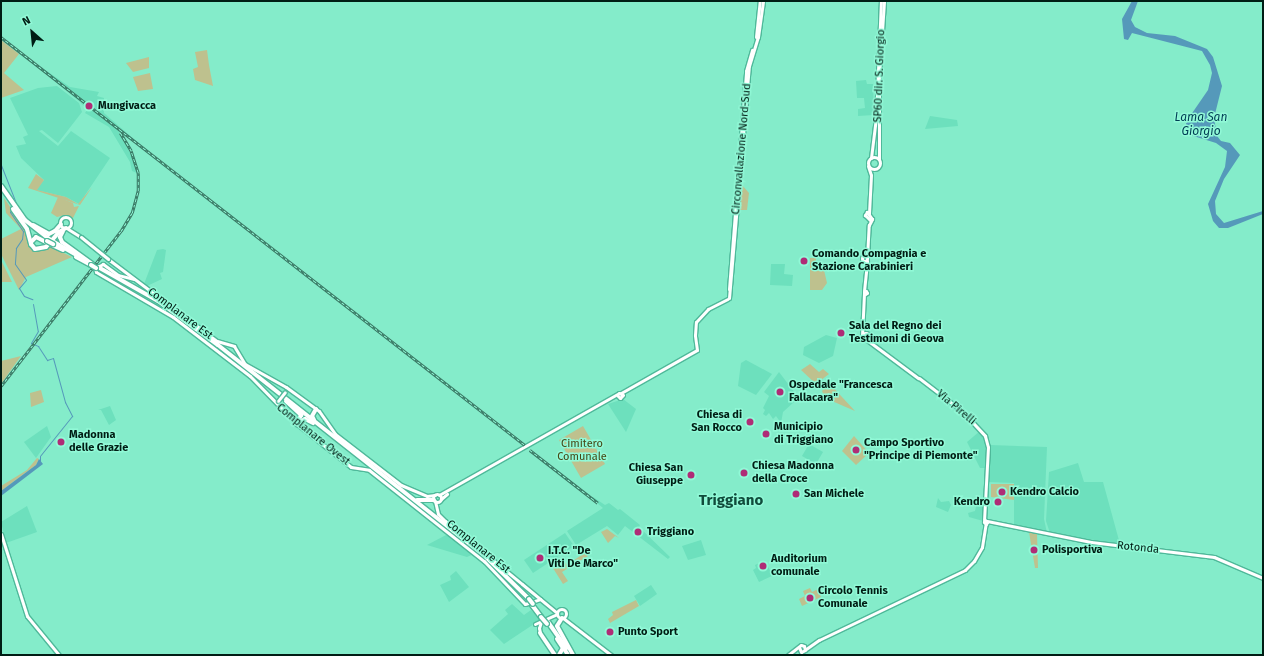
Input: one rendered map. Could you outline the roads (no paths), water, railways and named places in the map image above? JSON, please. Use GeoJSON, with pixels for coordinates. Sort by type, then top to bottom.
{"type":"FeatureCollection","features":[{"type":"Feature","properties":{"kind":"highway"},"geometry":{"type":"LineString","coordinates":[[1,183],[7,198]]}},
{"type":"Feature","properties":{"kind":"highway"},"geometry":{"type":"LineString","coordinates":[[1,186],[7,198]]}},
{"type":"Feature","properties":{"kind":"highway"},"geometry":{"type":"LineString","coordinates":[[1,190],[27,229],[31,244],[35,249],[44,248],[59,232],[67,228]]}},
{"type":"Feature","properties":{"kind":"highway"},"geometry":{"type":"LineString","coordinates":[[15,209],[44,233],[54,233],[60,224]]}},
{"type":"Feature","properties":{"kind":"highway"},"geometry":{"type":"LineString","coordinates":[[15,209],[47,241]]}},
{"type":"Feature","properties":{"kind":"highway"},"geometry":{"type":"LineString","coordinates":[[59,232],[60,224]]}},
{"type":"Feature","properties":{"kind":"highway"},"geometry":{"type":"LineString","coordinates":[[67,228],[60,234],[62,242],[97,268],[158,303],[401,489],[484,555],[530,602],[542,618],[548,621],[571,655]]}},
{"type":"Feature","properties":{"kind":"highway"},"geometry":{"type":"LineString","coordinates":[[31,244],[32,239],[36,237],[92,264]]}},
{"type":"Feature","properties":{"kind":"highway"},"geometry":{"type":"LineString","coordinates":[[53,244],[92,264]]}},
{"type":"Feature","properties":{"kind":"highway"},"geometry":{"type":"LineString","coordinates":[[97,268],[175,312],[308,415],[314,422],[485,559],[530,602]]}},
{"type":"Feature","properties":{"kind":"highway"},"geometry":{"type":"LineString","coordinates":[[284,399],[300,414],[301,418],[297,424]]}},
{"type":"Feature","properties":{"kind":"highway"},"geometry":{"type":"LineString","coordinates":[[308,415],[316,409]]}},
{"type":"Feature","properties":{"kind":"highway"},"geometry":{"type":"LineString","coordinates":[[314,422],[312,416],[316,409]]}},
{"type":"Feature","properties":{"kind":"highway"},"geometry":{"type":"LineString","coordinates":[[297,424],[304,419],[314,422]]}},
{"type":"Feature","properties":{"kind":"highway"},"geometry":{"type":"LineString","coordinates":[[401,489],[420,502],[437,500]]}},
{"type":"Feature","properties":{"kind":"highway"},"geometry":{"type":"LineString","coordinates":[[562,618],[557,626],[571,655]]}},
{"type":"Feature","properties":{"kind":"highway"},"geometry":{"type":"LineString","coordinates":[[548,621],[563,648],[559,655]]}},
{"type":"Feature","properties":{"kind":"highway"},"geometry":{"type":"LineString","coordinates":[[540,633],[554,654]]}},
{"type":"Feature","properties":{"kind":"highway"},"geometry":{"type":"LineString","coordinates":[[555,636],[571,655]]}},
{"type":"Feature","properties":{"kind":"main road","name":"Circonvallazione Nord-Sud"},"geometry":{"type":"LineString","coordinates":[[622,394],[698,349],[695,332],[700,318],[710,307],[729,298],[749,66],[758,37],[762,1]]}},
{"type":"Feature","properties":{"kind":"main road","name":"SP60 dir. S. Giorgio"},"geometry":{"type":"LineString","coordinates":[[880,160],[877,151],[882,1]]}},
{"type":"Feature","properties":{"kind":"main road"},"geometry":{"type":"LineString","coordinates":[[869,339],[862,340],[864,334],[866,260],[869,221],[868,213],[870,206],[871,179],[868,166],[871,158],[876,119],[882,1]]}},
{"type":"Feature","properties":{"kind":"main road"},"geometry":{"type":"LineString","coordinates":[[871,158],[880,160],[880,166],[871,179]]}},
{"type":"Feature","properties":{"kind":"main road"},"geometry":{"type":"LineString","coordinates":[[868,166],[872,170],[878,169]]}},
{"type":"Feature","properties":{"kind":"main road"},"geometry":{"type":"LineString","coordinates":[[60,224],[62,218],[68,218],[72,225],[67,228]]}},
{"type":"Feature","properties":{"kind":"main road","name":"Complanare Est"},"geometry":{"type":"LineString","coordinates":[[60,224],[77,234],[122,270],[217,341],[234,346],[245,364],[284,386],[316,409],[332,431],[401,485],[437,500],[436,508],[438,514],[445,521],[522,584]]}},
{"type":"Feature","properties":{"kind":"main road","name":"Complanare Ovest"},"geometry":{"type":"LineString","coordinates":[[134,279],[116,272],[102,263],[94,269],[173,316],[253,379],[273,402],[297,424],[351,467],[369,470],[484,561],[530,602]]}},
{"type":"Feature","properties":{"kind":"main road"},"geometry":{"type":"LineString","coordinates":[[116,265],[116,272],[120,274],[122,270]]}},
{"type":"Feature","properties":{"kind":"main road"},"geometry":{"type":"LineString","coordinates":[[864,334],[869,339]]}},
{"type":"Feature","properties":{"kind":"main road","name":"Via Pirelli"},"geometry":{"type":"LineString","coordinates":[[804,647],[965,570],[979,555],[985,531],[988,447],[985,436],[962,411],[869,339]]}},
{"type":"Feature","properties":{"kind":"main road","name":"Circonvallazione Nord-Sud"},"geometry":{"type":"LineString","coordinates":[[622,394],[686,356]]}},
{"type":"Feature","properties":{"kind":"main road"},"geometry":{"type":"LineString","coordinates":[[284,386],[285,392]]}},
{"type":"Feature","properties":{"kind":"main road"},"geometry":{"type":"LineString","coordinates":[[278,407],[278,401],[285,392],[290,390]]}},
{"type":"Feature","properties":{"kind":"main road"},"geometry":{"type":"LineString","coordinates":[[437,500],[622,394]]}},
{"type":"Feature","properties":{"kind":"main road"},"geometry":{"type":"LineString","coordinates":[[426,496],[437,495],[619,397]]}},
{"type":"Feature","properties":{"kind":"main road"},"geometry":{"type":"LineString","coordinates":[[273,402],[278,401]]}},
{"type":"Feature","properties":{"kind":"main road"},"geometry":{"type":"LineString","coordinates":[[437,495],[437,500]]}},
{"type":"Feature","properties":{"kind":"main road"},"geometry":{"type":"LineString","coordinates":[[437,495],[437,500]]}},
{"type":"Feature","properties":{"kind":"main road","name":"Rotonda"},"geometry":{"type":"LineString","coordinates":[[986,522],[1091,542],[1209,556],[1263,578]]}},
{"type":"Feature","properties":{"kind":"main road"},"geometry":{"type":"LineString","coordinates":[[1,534],[27,616],[59,655]]}},
{"type":"Feature","properties":{"kind":"main road"},"geometry":{"type":"LineString","coordinates":[[484,555],[550,606],[562,618],[570,622],[611,655]]}},
{"type":"Feature","properties":{"kind":"main road"},"geometry":{"type":"LineString","coordinates":[[530,602],[534,594]]}},
{"type":"Feature","properties":{"kind":"main road"},"geometry":{"type":"LineString","coordinates":[[530,602],[540,599]]}},
{"type":"Feature","properties":{"kind":"main road"},"geometry":{"type":"LineString","coordinates":[[550,606],[562,610],[570,622]]}},
{"type":"Feature","properties":{"kind":"main road"},"geometry":{"type":"LineString","coordinates":[[548,621],[562,610]]}},
{"type":"Feature","properties":{"kind":"main road"},"geometry":{"type":"LineString","coordinates":[[548,621],[562,618],[566,615]]}},
{"type":"Feature","properties":{"kind":"main road"},"geometry":{"type":"LineString","coordinates":[[535,624],[542,618]]}},
{"type":"Feature","properties":{"kind":"main road"},"geometry":{"type":"LineString","coordinates":[[540,633],[539,628],[542,618]]}},
{"type":"Feature","properties":{"kind":"main road"},"geometry":{"type":"LineString","coordinates":[[535,624],[539,628]]}},
{"type":"Feature","properties":{"kind":"main road"},"geometry":{"type":"LineString","coordinates":[[535,624],[540,633]]}},
{"type":"Feature","properties":{"kind":"main road"},"geometry":{"type":"LineString","coordinates":[[788,655],[799,648],[804,647]]}},
{"type":"Feature","properties":{"kind":"main road"},"geometry":{"type":"LineString","coordinates":[[801,652],[804,647]]}},
{"type":"Feature","properties":{"kind":"main road"},"geometry":{"type":"LineString","coordinates":[[799,648],[801,652]]}},
{"type":"Feature","properties":{"kind":"main road"},"geometry":{"type":"LineString","coordinates":[[792,653],[801,652]]}},
{"type":"Feature","properties":{"kind":"water","name":"Lama San Giorgio"},"geometry":{"type":"Polygon","coordinates":[[[1132,1],[1138,1],[1131,20],[1135,27],[1147,33],[1175,36],[1207,49],[1213,57],[1222,86],[1214,118],[1217,136],[1221,141],[1230,143],[1240,155],[1224,179],[1215,201],[1216,214],[1224,223],[1263,211],[1263,214],[1228,228],[1219,228],[1213,221],[1208,204],[1225,167],[1227,151],[1216,143],[1187,134],[1186,122],[1208,90],[1212,73],[1210,65],[1202,51],[1132,33],[1128,40],[1124,39],[1122,19],[1132,1]]]}},
{"type":"Feature","properties":{"kind":"water"},"geometry":{"type":"Polygon","coordinates":[[[39,459],[43,464],[1,496],[1,491],[36,465],[39,459]]]}},
{"type":"Feature","properties":{"kind":"waterway"},"geometry":{"type":"LineString","coordinates":[[1,165],[16,203]]}},
{"type":"Feature","properties":{"kind":"waterway"},"geometry":{"type":"LineString","coordinates":[[14,206],[10,212],[23,231],[22,239],[16,248],[15,264],[26,280],[19,288],[24,296],[32,299]]}},
{"type":"Feature","properties":{"kind":"waterway"},"geometry":{"type":"LineString","coordinates":[[33,304],[38,331],[31,343],[38,346],[47,360],[53,358],[65,402],[72,416],[40,456],[40,462]]}},
{"type":"Feature","properties":{"kind":"railway"},"geometry":{"type":"LineString","coordinates":[[1,37],[525,445]]}},
{"type":"Feature","properties":{"kind":"railway"},"geometry":{"type":"LineString","coordinates":[[1,386],[121,231],[132,213],[138,191],[138,173],[131,151],[120,133]]}},
{"type":"Feature","properties":{"kind":"railway"},"geometry":{"type":"LineString","coordinates":[[530,450],[598,503]]}},
{"type":"Feature","properties":{"kind":"place","name":"Mungivacca"},"geometry":{"type":"Point","coordinates":[89,106]}},
{"type":"Feature","properties":{"kind":"place","name":"Comando Compagnia e Stazione Carabinieri"},"geometry":{"type":"Point","coordinates":[804,261]}},
{"type":"Feature","properties":{"kind":"place","name":"Sala del Regno dei Testimoni di Geova"},"geometry":{"type":"Point","coordinates":[841,333]}},
{"type":"Feature","properties":{"kind":"place","name":"Ospedale \"Francesca Fallacara\""},"geometry":{"type":"Point","coordinates":[780,392]}},
{"type":"Feature","properties":{"kind":"place","name":"Chiesa di San Rocco"},"geometry":{"type":"Point","coordinates":[750,422]}},
{"type":"Feature","properties":{"kind":"place","name":"Municipio di Triggiano"},"geometry":{"type":"Point","coordinates":[766,434]}},
{"type":"Feature","properties":{"kind":"place","name":"Madonna delle Grazie"},"geometry":{"type":"Point","coordinates":[61,442]}},
{"type":"Feature","properties":{"kind":"place","name":"Campo Sportivo \"Principe di Piemonte\""},"geometry":{"type":"Point","coordinates":[856,450]}},
{"type":"Feature","properties":{"kind":"place","name":"Chiesa Madonna della Croce"},"geometry":{"type":"Point","coordinates":[744,473]}},
{"type":"Feature","properties":{"kind":"place","name":"Chiesa San Giuseppe"},"geometry":{"type":"Point","coordinates":[691,475]}},
{"type":"Feature","properties":{"kind":"place","name":"Kendro Calcio"},"geometry":{"type":"Point","coordinates":[1002,492]}},
{"type":"Feature","properties":{"kind":"place","name":"San Michele"},"geometry":{"type":"Point","coordinates":[796,494]}},
{"type":"Feature","properties":{"kind":"place","name":"Kendro"},"geometry":{"type":"Point","coordinates":[998,502]}},
{"type":"Feature","properties":{"kind":"place","name":"Triggiano"},"geometry":{"type":"Point","coordinates":[638,532]}},
{"type":"Feature","properties":{"kind":"place","name":"Polisportiva"},"geometry":{"type":"Point","coordinates":[1034,550]}},
{"type":"Feature","properties":{"kind":"place","name":"I.T.C. \"De Viti De Marco\""},"geometry":{"type":"Point","coordinates":[540,558]}},
{"type":"Feature","properties":{"kind":"place","name":"Auditorium comunale"},"geometry":{"type":"Point","coordinates":[763,566]}},
{"type":"Feature","properties":{"kind":"place","name":"Circolo Tennis Comunale"},"geometry":{"type":"Point","coordinates":[810,598]}},
{"type":"Feature","properties":{"kind":"place","name":"Punto Sport"},"geometry":{"type":"Point","coordinates":[610,632]}},
{"type":"Feature","properties":{"kind":"district","name":"Triggiano"},"geometry":{"type":"Point","coordinates":[731,501]}},
{"type":"Feature","properties":{"kind":"park label","name":"Cimitero Comunale"},"geometry":{"type":"Point","coordinates":[582,451]}}]}
